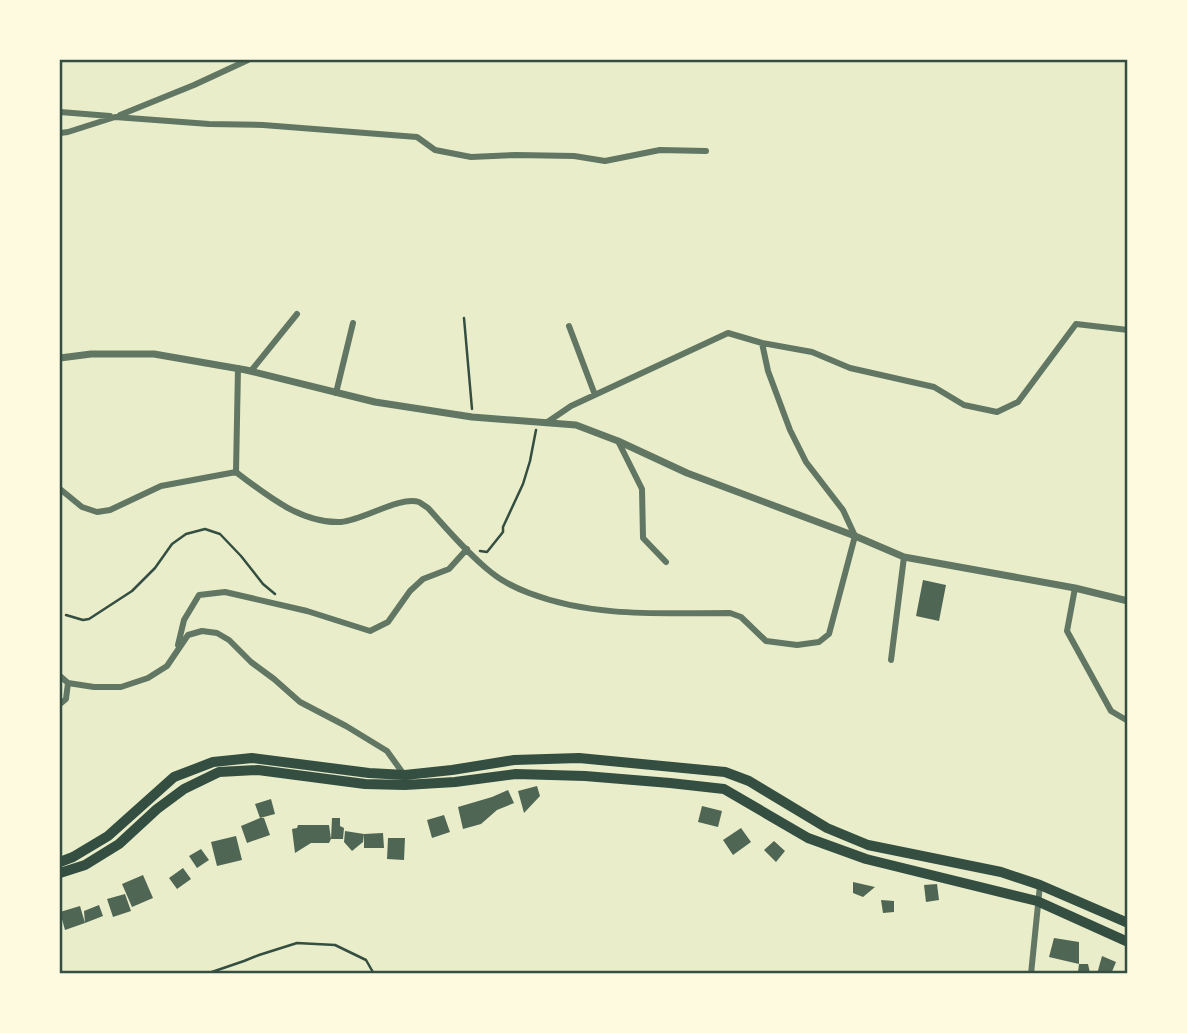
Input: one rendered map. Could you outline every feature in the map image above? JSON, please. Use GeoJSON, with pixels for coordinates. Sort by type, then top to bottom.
{"type":"FeatureCollection","features":[{"type":"Feature","properties":{"kind":"main road"},"geometry":{"type":"LineString","coordinates":[[60,862],[108,836],[174,778],[213,762],[252,758],[405,780],[455,782],[516,774],[585,776],[724,789],[808,838],[866,859],[1037,901],[1128,942]]}},
{"type":"Feature","properties":{"kind":"main road"},"geometry":{"type":"LineString","coordinates":[[60,873],[85,865],[119,844],[157,808],[184,789],[219,772],[258,770],[365,784],[405,780],[514,760],[579,758],[725,772],[749,781],[827,828],[868,845],[1001,872],[1040,885],[1128,923]]}},
{"type":"Feature","properties":{"kind":"street"},"geometry":{"type":"LineString","coordinates":[[60,133],[116,117],[248,60]]}},
{"type":"Feature","properties":{"kind":"street"},"geometry":{"type":"LineString","coordinates":[[60,112],[417,137],[435,150],[471,157],[574,156],[605,161],[660,150],[706,150]]}},
{"type":"Feature","properties":{"kind":"street"},"geometry":{"type":"LineString","coordinates":[[251,371],[297,314]]}},
{"type":"Feature","properties":{"kind":"street"},"geometry":{"type":"LineString","coordinates":[[336,393],[353,323]]}},
{"type":"Feature","properties":{"kind":"street"},"geometry":{"type":"LineString","coordinates":[[542,422],[728,333],[812,352],[850,368],[934,387],[964,405],[997,412],[1018,402],[1076,324],[1128,330]]}},
{"type":"Feature","properties":{"kind":"street"},"geometry":{"type":"LineString","coordinates":[[569,326],[595,395]]}},
{"type":"Feature","properties":{"kind":"street"},"geometry":{"type":"LineString","coordinates":[[236,472],[273,500],[313,519],[341,522],[402,502],[418,502],[428,508],[491,573],[511,586],[550,601],[594,610],[642,614],[730,613],[741,617],[766,641],[797,645],[819,642],[829,634],[855,536],[843,510],[806,462],[790,430],[768,370],[762,342]]}},
{"type":"Feature","properties":{"kind":"street"},"geometry":{"type":"LineString","coordinates":[[60,358],[91,354],[154,354],[238,368],[375,402],[472,417],[576,425],[687,473],[904,557],[1075,588],[1128,601]]}},
{"type":"Feature","properties":{"kind":"street"},"geometry":{"type":"LineString","coordinates":[[236,472],[238,368]]}},
{"type":"Feature","properties":{"kind":"street"},"geometry":{"type":"LineString","coordinates":[[618,441],[642,489],[643,538],[666,562]]}},
{"type":"Feature","properties":{"kind":"street"},"geometry":{"type":"LineString","coordinates":[[60,489],[82,507],[97,512],[110,510],[160,486],[236,472]]}},
{"type":"Feature","properties":{"kind":"street"},"geometry":{"type":"LineString","coordinates":[[177,650],[184,620],[199,596],[225,592],[370,631],[388,622],[410,591],[424,579],[449,569],[467,549]]}},
{"type":"Feature","properties":{"kind":"street"},"geometry":{"type":"LineString","coordinates":[[891,660],[904,557]]}},
{"type":"Feature","properties":{"kind":"street"},"geometry":{"type":"LineString","coordinates":[[1075,588],[1067,631],[1111,711],[1128,721]]}},
{"type":"Feature","properties":{"kind":"street"},"geometry":{"type":"LineString","coordinates":[[60,676],[68,683],[121,687],[148,678],[167,666],[188,635],[202,631],[217,633],[229,640],[251,662],[300,702],[387,751],[405,780]]}},
{"type":"Feature","properties":{"kind":"street"},"geometry":{"type":"LineString","coordinates":[[60,705],[66,699],[68,683]]}},
{"type":"Feature","properties":{"kind":"street"},"geometry":{"type":"LineString","coordinates":[[1031,974],[1040,885]]}},
{"type":"Feature","properties":{"kind":"path"},"geometry":{"type":"LineString","coordinates":[[464,318],[472,417]]}},
{"type":"Feature","properties":{"kind":"path"},"geometry":{"type":"LineString","coordinates":[[467,549],[487,552],[503,532],[523,484],[542,422]]}},
{"type":"Feature","properties":{"kind":"path"},"geometry":{"type":"LineString","coordinates":[[66,615],[89,619],[131,591],[155,568],[172,544],[186,534],[205,530],[220,534],[242,556],[263,584],[291,608]]}},
{"type":"Feature","properties":{"kind":"path"},"geometry":{"type":"LineString","coordinates":[[206,974],[297,943],[335,945],[366,960],[374,974]]}},
{"type":"Feature","properties":{"kind":"building"},"geometry":{"type":"Polygon","coordinates":[[[923,580],[946,585],[939,621],[916,616],[923,580]]]}},
{"type":"Feature","properties":{"kind":"building"},"geometry":{"type":"Polygon","coordinates":[[[537,786],[540,796],[524,813],[518,791],[537,786]]]}},
{"type":"Feature","properties":{"kind":"building"},"geometry":{"type":"Polygon","coordinates":[[[508,790],[514,803],[497,810],[481,824],[463,829],[458,807],[508,790]]]}},
{"type":"Feature","properties":{"kind":"building"},"geometry":{"type":"Polygon","coordinates":[[[271,799],[275,814],[260,818],[255,804],[271,799]]]}},
{"type":"Feature","properties":{"kind":"building"},"geometry":{"type":"Polygon","coordinates":[[[702,806],[722,811],[718,827],[698,822],[702,806]]]}},
{"type":"Feature","properties":{"kind":"building"},"geometry":{"type":"Polygon","coordinates":[[[444,815],[450,832],[432,838],[427,820],[444,815]]]}},
{"type":"Feature","properties":{"kind":"building"},"geometry":{"type":"Polygon","coordinates":[[[264,818],[270,835],[247,843],[241,826],[264,818]]]}},
{"type":"Feature","properties":{"kind":"building"},"geometry":{"type":"Polygon","coordinates":[[[332,818],[340,818],[340,826],[344,828],[343,839],[331,839],[332,818]]]}},
{"type":"Feature","properties":{"kind":"building"},"geometry":{"type":"Polygon","coordinates":[[[298,825],[329,825],[329,843],[311,843],[295,853],[292,829],[298,825]]]}},
{"type":"Feature","properties":{"kind":"building"},"geometry":{"type":"Polygon","coordinates":[[[741,828],[751,842],[733,855],[723,840],[741,828]]]}},
{"type":"Feature","properties":{"kind":"building"},"geometry":{"type":"Polygon","coordinates":[[[345,831],[364,834],[363,842],[352,851],[344,842],[345,831]]]}},
{"type":"Feature","properties":{"kind":"building"},"geometry":{"type":"Polygon","coordinates":[[[383,833],[384,848],[364,848],[364,834],[383,833]]]}},
{"type":"Feature","properties":{"kind":"building"},"geometry":{"type":"Polygon","coordinates":[[[236,836],[242,860],[217,866],[211,842],[236,836]]]}},
{"type":"Feature","properties":{"kind":"building"},"geometry":{"type":"Polygon","coordinates":[[[388,838],[405,838],[404,860],[387,859],[388,838]]]}},
{"type":"Feature","properties":{"kind":"building"},"geometry":{"type":"Polygon","coordinates":[[[774,841],[785,851],[776,862],[764,850],[774,841]]]}},
{"type":"Feature","properties":{"kind":"building"},"geometry":{"type":"Polygon","coordinates":[[[201,849],[209,860],[197,868],[189,856],[201,849]]]}},
{"type":"Feature","properties":{"kind":"building"},"geometry":{"type":"Polygon","coordinates":[[[183,868],[191,879],[177,889],[169,878],[183,868]]]}},
{"type":"Feature","properties":{"kind":"building"},"geometry":{"type":"Polygon","coordinates":[[[143,875],[153,898],[132,907],[122,884],[143,875]]]}},
{"type":"Feature","properties":{"kind":"building"},"geometry":{"type":"Polygon","coordinates":[[[853,882],[875,887],[863,897],[853,893],[853,882]]]}},
{"type":"Feature","properties":{"kind":"building"},"geometry":{"type":"Polygon","coordinates":[[[937,884],[939,900],[926,902],[924,885],[937,884]]]}},
{"type":"Feature","properties":{"kind":"building"},"geometry":{"type":"Polygon","coordinates":[[[125,894],[131,911],[113,917],[107,899],[125,894]]]}},
{"type":"Feature","properties":{"kind":"building"},"geometry":{"type":"Polygon","coordinates":[[[881,900],[894,901],[894,912],[883,913],[881,900]]]}},
{"type":"Feature","properties":{"kind":"building"},"geometry":{"type":"Polygon","coordinates":[[[99,905],[103,916],[85,923],[84,911],[99,905]]]}},
{"type":"Feature","properties":{"kind":"building"},"geometry":{"type":"Polygon","coordinates":[[[80,906],[85,923],[65,930],[60,912],[80,906]]]}},
{"type":"Feature","properties":{"kind":"building"},"geometry":{"type":"Polygon","coordinates":[[[1054,938],[1079,942],[1079,964],[1049,957],[1054,938]]]}},
{"type":"Feature","properties":{"kind":"building"},"geometry":{"type":"Polygon","coordinates":[[[1102,956],[1116,962],[1111,974],[1097,974],[1102,956]]]}},
{"type":"Feature","properties":{"kind":"building"},"geometry":{"type":"Polygon","coordinates":[[[1079,964],[1088,964],[1090,973],[1078,972],[1079,964]]]}}]}
